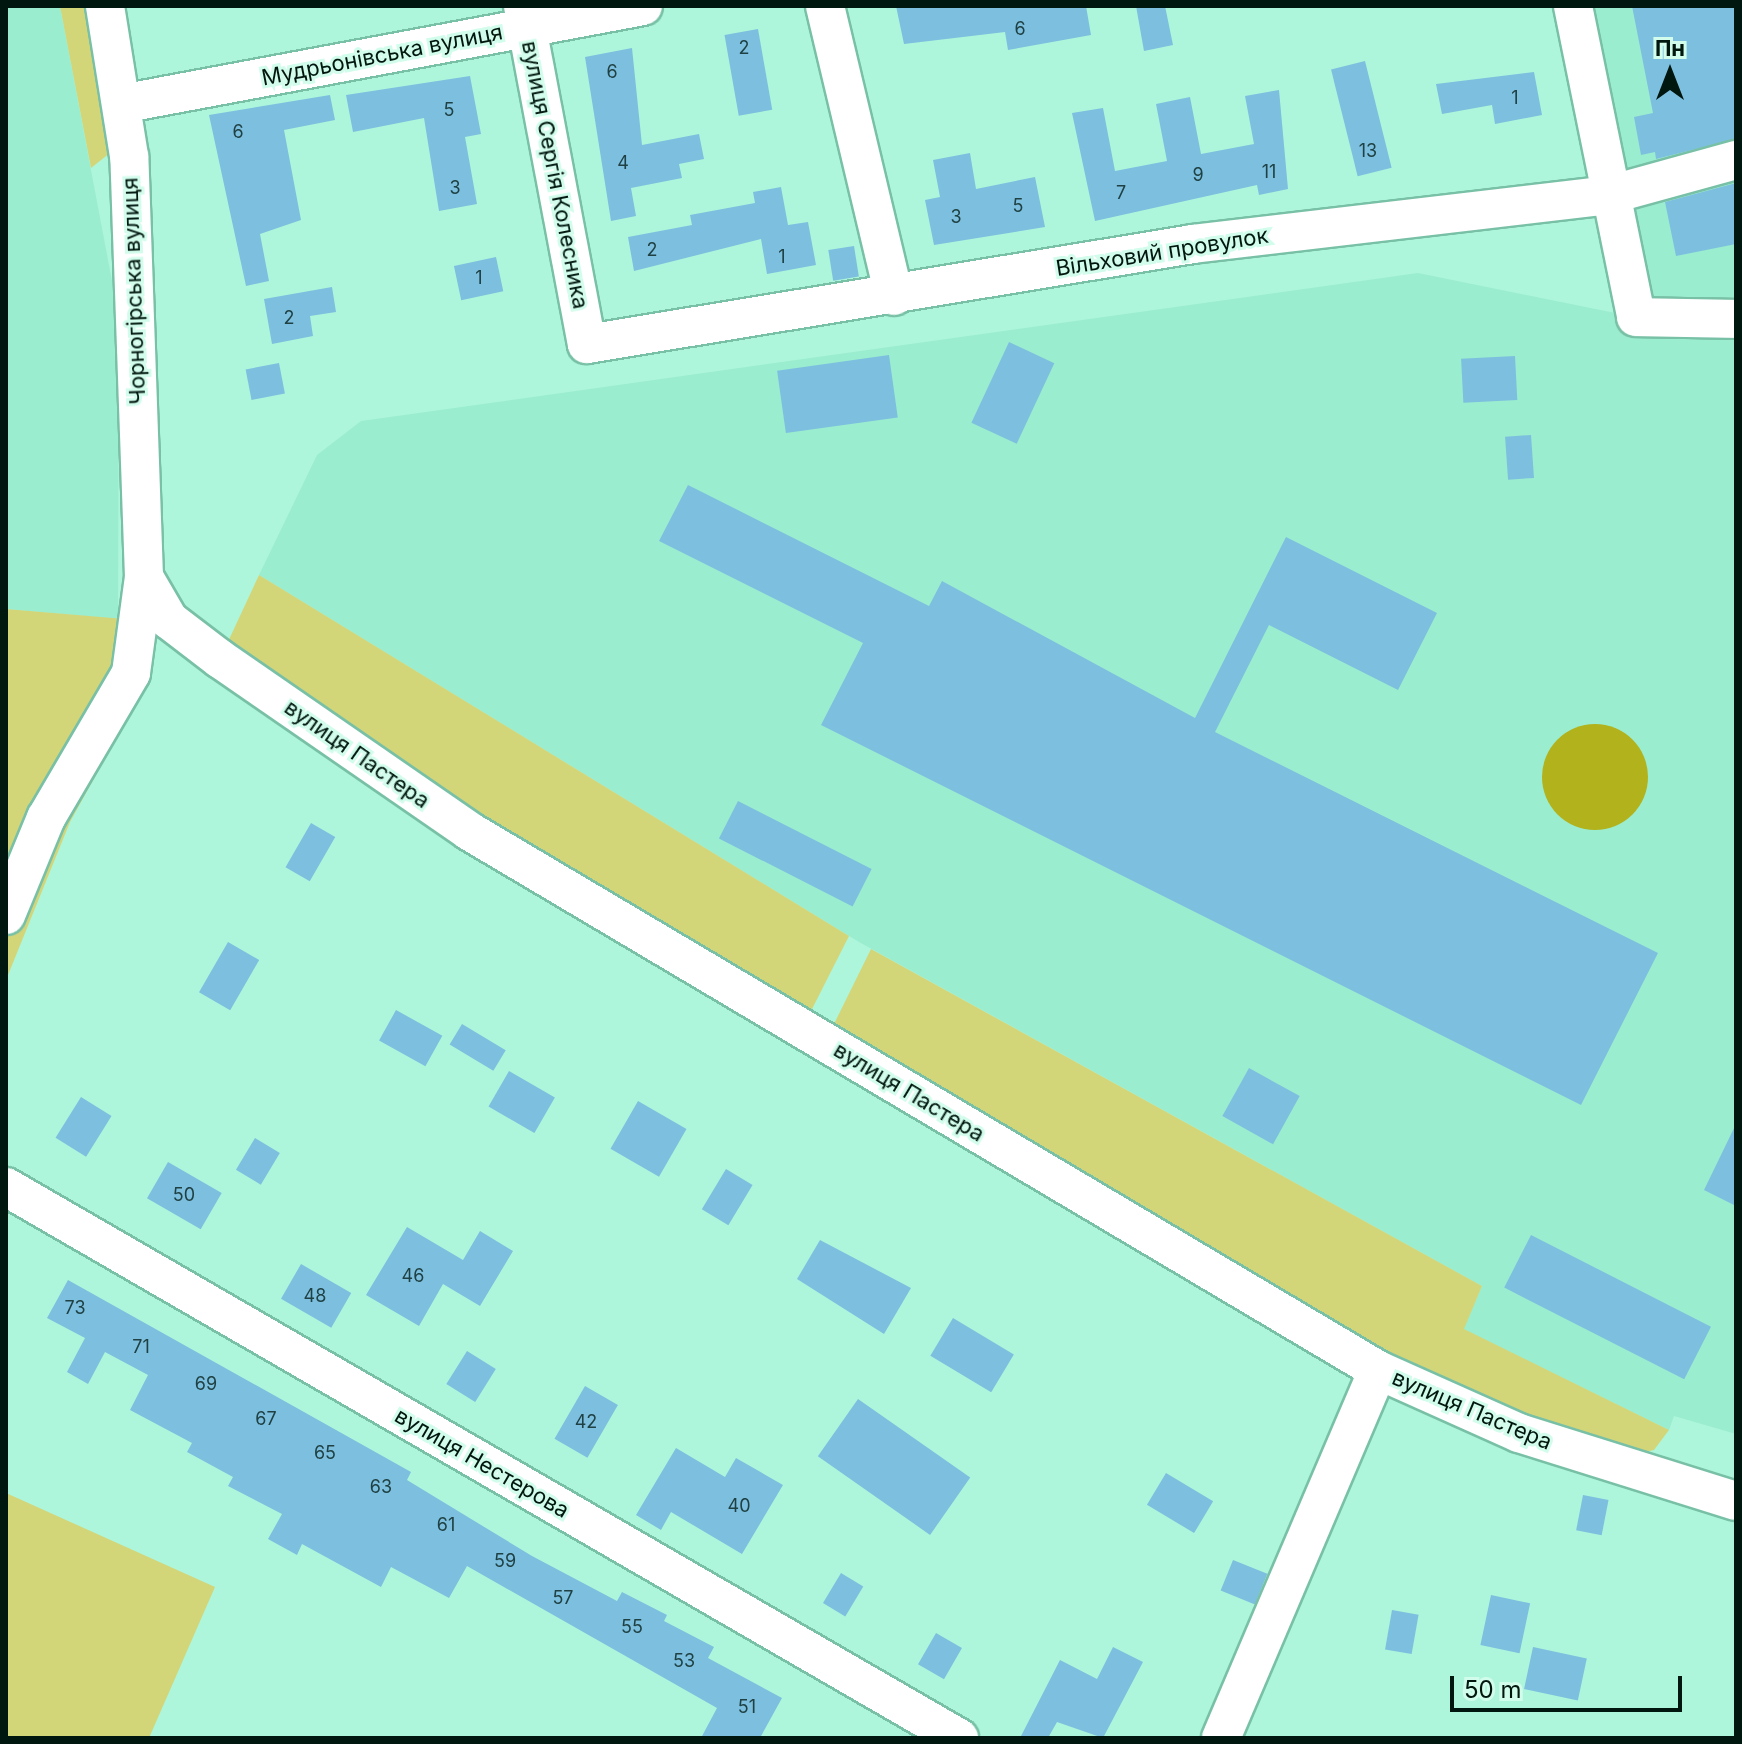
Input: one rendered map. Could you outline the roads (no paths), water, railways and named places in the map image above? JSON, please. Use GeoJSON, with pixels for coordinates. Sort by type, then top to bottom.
{"type":"FeatureCollection","features":[{"type":"Feature","properties":{"kind":"street","name":"Чорногірська вулиця"},"geometry":{"type":"LineString","coordinates":[[6,915],[46,818],[131,673],[144,577],[121,104],[105,6]]}},
{"type":"Feature","properties":{"kind":"street","name":"Мудрьонівська вулиця"},"geometry":{"type":"LineString","coordinates":[[121,104],[525,17],[643,6]]}},
{"type":"Feature","properties":{"kind":"street"},"geometry":{"type":"LineString","coordinates":[[825,6],[894,296]]}},
{"type":"Feature","properties":{"kind":"street"},"geometry":{"type":"LineString","coordinates":[[1573,6],[1636,317],[1736,319]]}},
{"type":"Feature","properties":{"kind":"street","name":"вулиця Сергія Колесника"},"geometry":{"type":"LineString","coordinates":[[525,17],[587,344]]}},
{"type":"Feature","properties":{"kind":"street","name":"Вільховий провулок"},"geometry":{"type":"LineString","coordinates":[[587,344],[894,296],[1193,244],[1609,195],[1736,160]]}},
{"type":"Feature","properties":{"kind":"street","name":"вулиця Пастера"},"geometry":{"type":"LineString","coordinates":[[144,577],[169,620],[469,831],[1378,1370],[1519,1433],[1736,1501]]}},
{"type":"Feature","properties":{"kind":"street","name":"вулиця Нестерова"},"geometry":{"type":"LineString","coordinates":[[6,1187],[959,1738]]}},
{"type":"Feature","properties":{"kind":"street"},"geometry":{"type":"LineString","coordinates":[[1221,1738],[1378,1370]]}}]}
